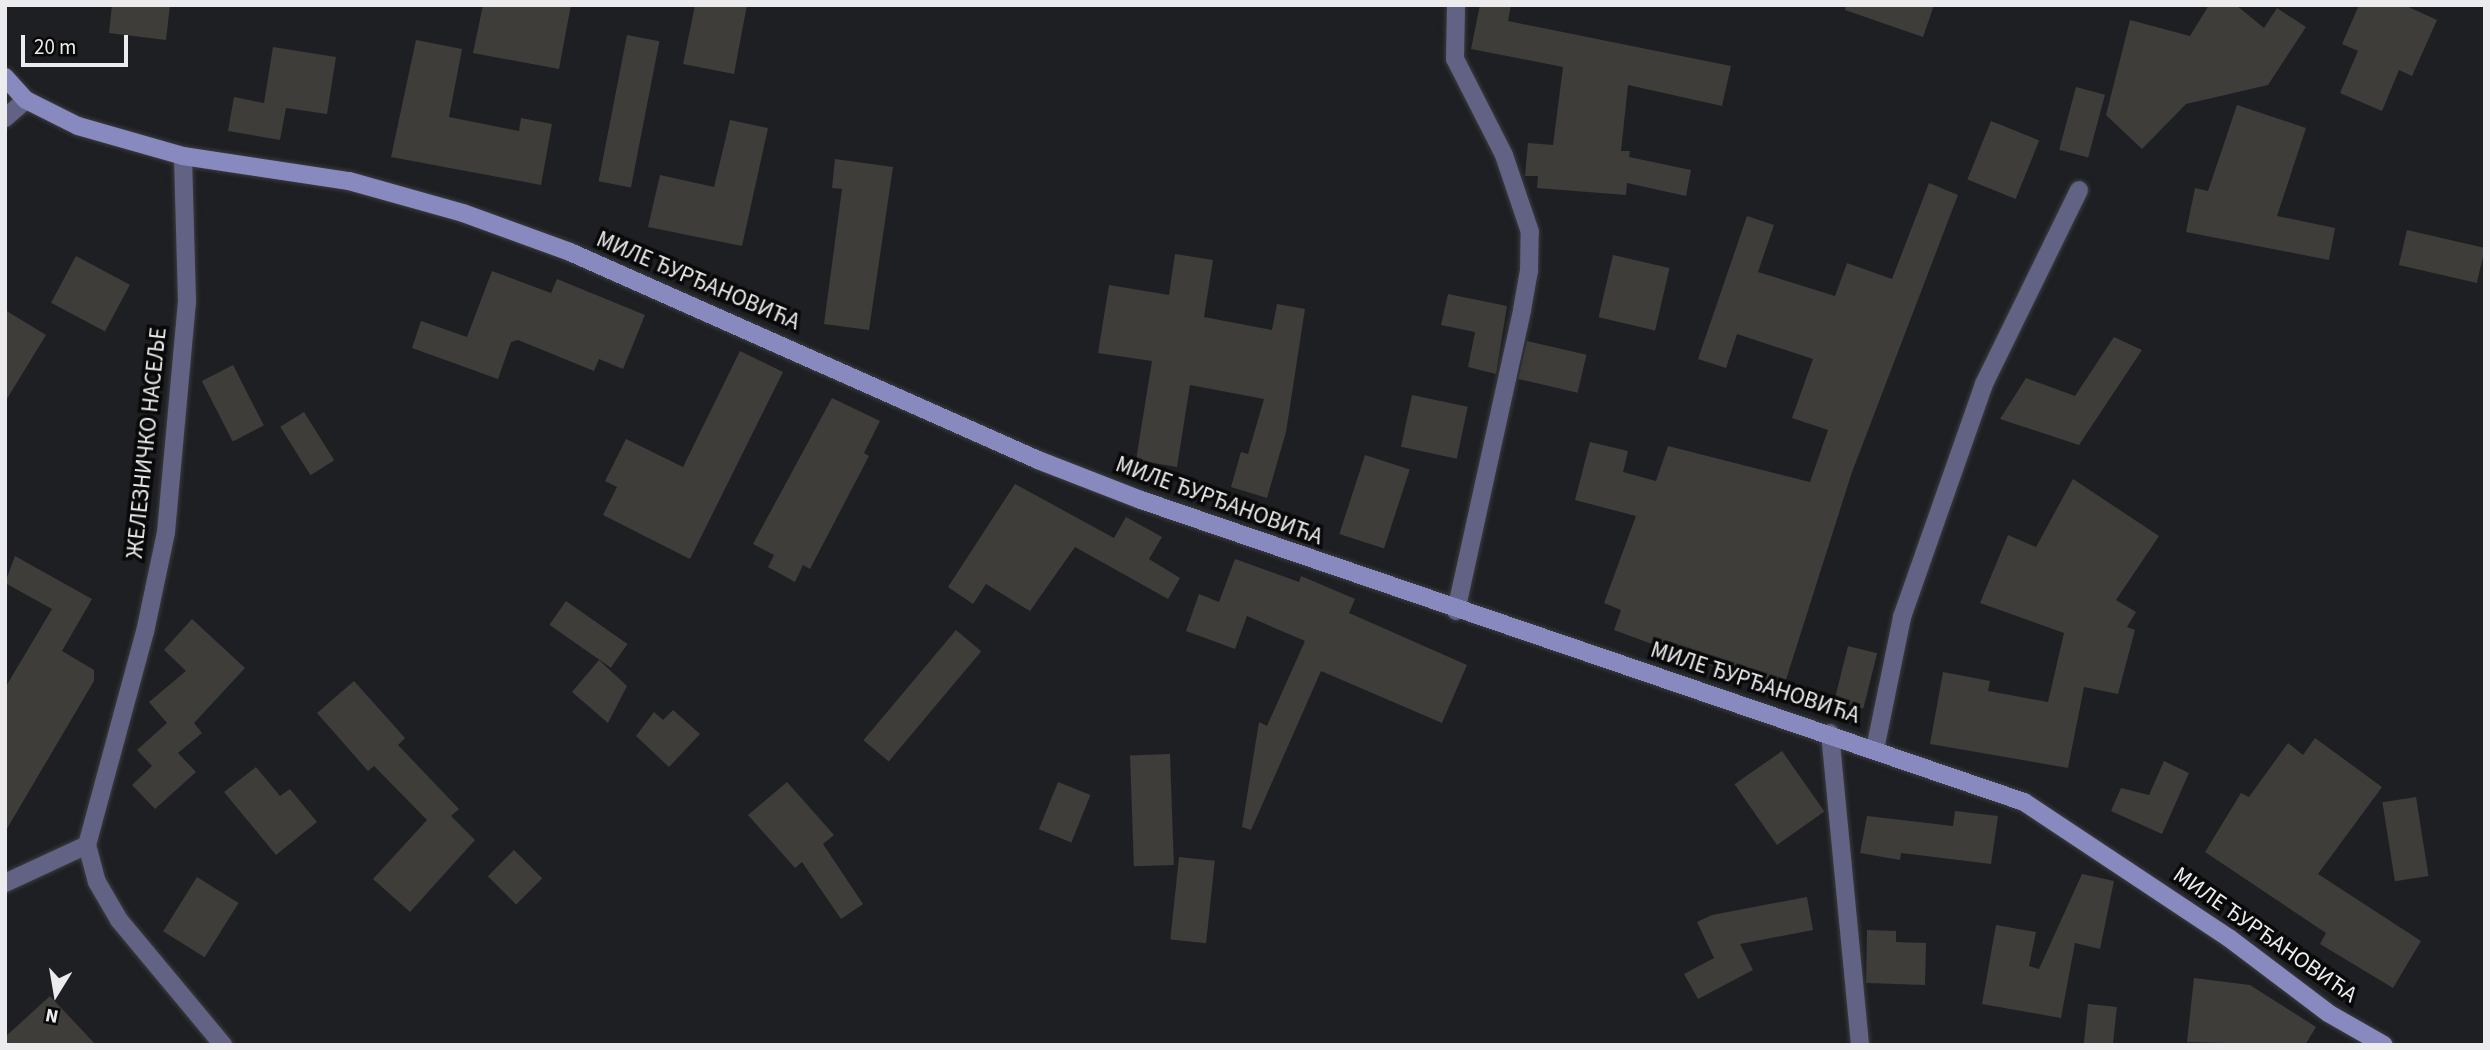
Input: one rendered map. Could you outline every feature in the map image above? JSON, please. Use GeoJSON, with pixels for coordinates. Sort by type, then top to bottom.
{"type":"FeatureCollection","features":[{"type":"Feature","properties":{"kind":"street"},"geometry":{"type":"LineString","coordinates":[[1456,5],[1455,59],[1504,155],[1530,232],[1529,271],[1522,310],[1456,611]]}},
{"type":"Feature","properties":{"kind":"street","name":"МИЛЕ ЂУРЂАНОВИЋА"},"geometry":{"type":"LineString","coordinates":[[5,77],[26,100],[78,126],[183,156],[349,181],[475,217],[570,252],[757,332],[1038,460],[1456,611],[1830,733],[2024,802],[2229,938],[2328,1013],[2384,1045]]}},
{"type":"Feature","properties":{"kind":"street"},"geometry":{"type":"LineString","coordinates":[[5,118],[26,100]]}},
{"type":"Feature","properties":{"kind":"street","name":"ЖЕЛЕЗНИЧКО НАСЕЉЕ"},"geometry":{"type":"LineString","coordinates":[[87,845],[145,632],[166,532],[187,301],[183,156]]}},
{"type":"Feature","properties":{"kind":"street"},"geometry":{"type":"LineString","coordinates":[[1875,749],[1902,617],[1984,384],[2079,190]]}},
{"type":"Feature","properties":{"kind":"street"},"geometry":{"type":"LineString","coordinates":[[1830,733],[1860,1045]]}},
{"type":"Feature","properties":{"kind":"street"},"geometry":{"type":"LineString","coordinates":[[5,883],[87,845],[97,882],[119,920],[223,1045]]}},
{"type":"Feature","properties":{"kind":"building"},"geometry":{"type":"Polygon","coordinates":[[[112,5],[170,5],[166,40],[109,33],[112,5]]]}},
{"type":"Feature","properties":{"kind":"building"},"geometry":{"type":"Polygon","coordinates":[[[483,5],[571,5],[559,69],[473,53],[483,5]]]}},
{"type":"Feature","properties":{"kind":"building"},"geometry":{"type":"Polygon","coordinates":[[[695,5],[747,5],[734,74],[683,64],[695,5]]]}},
{"type":"Feature","properties":{"kind":"building"},"geometry":{"type":"Polygon","coordinates":[[[1480,5],[1511,5],[1508,21],[1731,66],[1722,106],[1628,85],[1621,151],[1630,151],[1629,157],[1691,170],[1686,196],[1627,183],[1626,195],[1537,188],[1538,176],[1525,176],[1528,143],[1553,145],[1563,67],[1471,49],[1480,5]]]}},
{"type":"Feature","properties":{"kind":"building"},"geometry":{"type":"Polygon","coordinates":[[[1846,5],[1934,5],[1923,37],[1845,10],[1846,5]]]}},
{"type":"Feature","properties":{"kind":"building"},"geometry":{"type":"Polygon","coordinates":[[[2209,5],[2236,5],[2264,28],[2277,8],[2306,27],[2268,85],[2186,104],[2142,149],[2106,115],[2130,20],[2190,36],[2209,5]]]}},
{"type":"Feature","properties":{"kind":"building"},"geometry":{"type":"Polygon","coordinates":[[[2359,5],[2404,5],[2437,20],[2412,76],[2399,70],[2382,111],[2340,93],[2358,51],[2342,44],[2359,5]]]}},
{"type":"Feature","properties":{"kind":"building"},"geometry":{"type":"Polygon","coordinates":[[[627,35],[659,41],[631,188],[599,181],[627,35]]]}},
{"type":"Feature","properties":{"kind":"building"},"geometry":{"type":"Polygon","coordinates":[[[416,40],[462,49],[449,117],[519,131],[521,118],[552,124],[541,185],[391,157],[416,40]]]}},
{"type":"Feature","properties":{"kind":"building"},"geometry":{"type":"Polygon","coordinates":[[[273,47],[336,57],[327,114],[286,108],[280,140],[228,131],[234,97],[264,103],[273,47]]]}},
{"type":"Feature","properties":{"kind":"building"},"geometry":{"type":"Polygon","coordinates":[[[2076,87],[2105,95],[2088,158],[2059,150],[2076,87]]]}},
{"type":"Feature","properties":{"kind":"building"},"geometry":{"type":"Polygon","coordinates":[[[2237,105],[2306,128],[2277,216],[2335,228],[2329,260],[2186,232],[2195,188],[2208,191],[2237,105]]]}},
{"type":"Feature","properties":{"kind":"building"},"geometry":{"type":"Polygon","coordinates":[[[730,120],[768,128],[742,246],[648,227],[660,175],[714,187],[730,120]]]}},
{"type":"Feature","properties":{"kind":"building"},"geometry":{"type":"Polygon","coordinates":[[[1991,121],[2039,140],[2016,199],[1967,179],[1991,121]]]}},
{"type":"Feature","properties":{"kind":"building"},"geometry":{"type":"Polygon","coordinates":[[[835,159],[893,167],[869,330],[824,324],[842,189],[832,188],[835,159]]]}},
{"type":"Feature","properties":{"kind":"building"},"geometry":{"type":"Polygon","coordinates":[[[1929,183],[1958,195],[1852,472],[1784,686],[1725,667],[1728,672],[1614,630],[1621,610],[1604,603],[1636,516],[1575,500],[1590,442],[1628,451],[1623,472],[1656,481],[1668,446],[1810,482],[1828,430],[1792,418],[1813,359],[1737,334],[1726,368],[1698,359],[1747,216],[1774,225],[1758,272],[1835,296],[1847,263],[1892,279],[1929,183]]]}},
{"type":"Feature","properties":{"kind":"building"},"geometry":{"type":"Polygon","coordinates":[[[2407,230],[2485,248],[2477,283],[2399,265],[2407,230]]]}},
{"type":"Feature","properties":{"kind":"building"},"geometry":{"type":"Polygon","coordinates":[[[1175,254],[1213,260],[1204,317],[1272,330],[1277,304],[1305,309],[1286,432],[1267,498],[1231,487],[1241,452],[1248,454],[1264,399],[1190,385],[1177,467],[1136,460],[1152,361],[1098,353],[1109,285],[1169,295],[1175,254]]]}},
{"type":"Feature","properties":{"kind":"building"},"geometry":{"type":"Polygon","coordinates":[[[1613,255],[1670,268],[1655,330],[1599,317],[1613,255]]]}},
{"type":"Feature","properties":{"kind":"building"},"geometry":{"type":"Polygon","coordinates":[[[76,256],[130,285],[105,331],[51,303],[76,256]]]}},
{"type":"Feature","properties":{"kind":"building"},"geometry":{"type":"Polygon","coordinates":[[[492,271],[551,293],[557,279],[645,315],[623,369],[599,359],[594,371],[518,340],[511,342],[498,379],[412,348],[421,321],[467,337],[492,271]]]}},
{"type":"Feature","properties":{"kind":"building"},"geometry":{"type":"Polygon","coordinates":[[[1448,294],[1507,306],[1496,374],[1468,367],[1475,332],[1441,325],[1448,294]]]}},
{"type":"Feature","properties":{"kind":"building"},"geometry":{"type":"Polygon","coordinates":[[[5,310],[46,335],[5,402],[5,310]]]}},
{"type":"Feature","properties":{"kind":"building"},"geometry":{"type":"Polygon","coordinates":[[[2114,337],[2142,350],[2079,445],[2000,419],[2026,378],[2075,396],[2114,337]]]}},
{"type":"Feature","properties":{"kind":"building"},"geometry":{"type":"Polygon","coordinates":[[[1527,341],[1586,355],[1578,393],[1518,379],[1527,341]]]}},
{"type":"Feature","properties":{"kind":"building"},"geometry":{"type":"Polygon","coordinates":[[[740,351],[783,372],[690,559],[603,515],[617,487],[605,481],[626,439],[683,467],[740,351]]]}},
{"type":"Feature","properties":{"kind":"building"},"geometry":{"type":"Polygon","coordinates":[[[233,365],[264,426],[233,441],[202,381],[233,365]]]}},
{"type":"Feature","properties":{"kind":"building"},"geometry":{"type":"Polygon","coordinates":[[[1412,395],[1468,407],[1457,459],[1401,447],[1412,395]]]}},
{"type":"Feature","properties":{"kind":"building"},"geometry":{"type":"Polygon","coordinates":[[[832,398],[880,421],[864,453],[869,456],[810,569],[803,565],[795,582],[768,567],[774,555],[753,544],[832,398]]]}},
{"type":"Feature","properties":{"kind":"building"},"geometry":{"type":"Polygon","coordinates":[[[304,412],[334,460],[310,475],[280,427],[304,412]]]}},
{"type":"Feature","properties":{"kind":"building"},"geometry":{"type":"Polygon","coordinates":[[[1365,455],[1410,470],[1384,548],[1339,534],[1365,455]]]}},
{"type":"Feature","properties":{"kind":"building"},"geometry":{"type":"Polygon","coordinates":[[[2073,479],[2159,536],[2116,600],[2136,612],[2127,627],[2135,630],[2118,694],[2084,687],[2068,768],[1930,744],[1943,672],[1990,681],[1988,691],[2048,702],[2064,633],[1980,603],[2008,535],[2036,547],[2073,479]]]}},
{"type":"Feature","properties":{"kind":"building"},"geometry":{"type":"Polygon","coordinates":[[[1015,484],[1114,538],[1126,517],[1162,537],[1149,559],[1180,578],[1168,599],[1075,547],[1030,611],[986,584],[973,604],[948,587],[1015,484]]]}},
{"type":"Feature","properties":{"kind":"building"},"geometry":{"type":"Polygon","coordinates":[[[15,556],[92,599],[62,651],[94,670],[94,681],[5,832],[5,688],[52,609],[5,583],[15,556]]]}},
{"type":"Feature","properties":{"kind":"building"},"geometry":{"type":"Polygon","coordinates":[[[1235,559],[1299,582],[1301,576],[1355,599],[1349,613],[1467,665],[1442,723],[1321,671],[1251,830],[1242,827],[1259,722],[1267,726],[1305,641],[1247,616],[1235,649],[1186,631],[1199,594],[1219,602],[1235,559]]]}},
{"type":"Feature","properties":{"kind":"building"},"geometry":{"type":"Polygon","coordinates":[[[566,601],[627,644],[611,668],[549,625],[566,601]]]}},
{"type":"Feature","properties":{"kind":"building"},"geometry":{"type":"Polygon","coordinates":[[[192,619],[245,668],[194,723],[202,733],[178,753],[196,772],[155,809],[132,785],[152,766],[137,750],[167,723],[149,702],[186,671],[164,650],[192,619]]]}},
{"type":"Feature","properties":{"kind":"building"},"geometry":{"type":"Polygon","coordinates":[[[956,630],[981,651],[889,762],[863,740],[956,630]]]}},
{"type":"Feature","properties":{"kind":"building"},"geometry":{"type":"Polygon","coordinates":[[[1848,646],[1877,653],[1863,709],[1834,701],[1848,646]]]}},
{"type":"Feature","properties":{"kind":"building"},"geometry":{"type":"Polygon","coordinates":[[[599,660],[627,686],[608,723],[572,692],[599,660]]]}},
{"type":"Feature","properties":{"kind":"building"},"geometry":{"type":"Polygon","coordinates":[[[354,681],[405,738],[398,745],[459,809],[451,816],[475,840],[410,912],[373,879],[427,820],[374,766],[368,771],[317,713],[354,681]]]}},
{"type":"Feature","properties":{"kind":"building"},"geometry":{"type":"Polygon","coordinates":[[[673,710],[700,734],[669,767],[636,736],[654,712],[663,720],[673,710]]]}},
{"type":"Feature","properties":{"kind":"building"},"geometry":{"type":"Polygon","coordinates":[[[2315,738],[2382,787],[2318,874],[2421,941],[2393,988],[2320,944],[2326,933],[2205,852],[2241,793],[2249,797],[2288,743],[2303,755],[2315,738]]]}},
{"type":"Feature","properties":{"kind":"building"},"geometry":{"type":"Polygon","coordinates":[[[1782,751],[1824,812],[1777,845],[1734,784],[1782,751]]]}},
{"type":"Feature","properties":{"kind":"building"},"geometry":{"type":"Polygon","coordinates":[[[1170,754],[1174,865],[1134,866],[1130,755],[1170,754]]]}},
{"type":"Feature","properties":{"kind":"building"},"geometry":{"type":"Polygon","coordinates":[[[2164,761],[2189,773],[2162,834],[2111,811],[2121,788],[2149,795],[2164,761]]]}},
{"type":"Feature","properties":{"kind":"building"},"geometry":{"type":"Polygon","coordinates":[[[256,767],[280,796],[290,789],[317,822],[276,855],[224,792],[256,767]]]}},
{"type":"Feature","properties":{"kind":"building"},"geometry":{"type":"Polygon","coordinates":[[[787,782],[834,835],[823,844],[863,904],[841,919],[802,862],[795,868],[748,815],[787,782]]]}},
{"type":"Feature","properties":{"kind":"building"},"geometry":{"type":"Polygon","coordinates":[[[1058,782],[1090,795],[1071,842],[1039,829],[1058,782]]]}},
{"type":"Feature","properties":{"kind":"building"},"geometry":{"type":"Polygon","coordinates":[[[2416,797],[2429,876],[2395,881],[2382,802],[2416,797]]]}},
{"type":"Feature","properties":{"kind":"building"},"geometry":{"type":"Polygon","coordinates":[[[1955,811],[1998,816],[1991,864],[1901,853],[1900,860],[1860,853],[1867,816],[1953,826],[1955,811]]]}},
{"type":"Feature","properties":{"kind":"building"},"geometry":{"type":"Polygon","coordinates":[[[514,850],[542,878],[516,904],[488,876],[514,850]]]}},
{"type":"Feature","properties":{"kind":"building"},"geometry":{"type":"Polygon","coordinates":[[[1179,857],[1215,861],[1206,943],[1170,940],[1179,857]]]}},
{"type":"Feature","properties":{"kind":"building"},"geometry":{"type":"Polygon","coordinates":[[[2082,874],[2114,881],[2100,949],[2075,943],[2061,1018],[1982,1004],[1996,925],[2036,932],[2029,966],[2039,969],[2082,874]]]}},
{"type":"Feature","properties":{"kind":"building"},"geometry":{"type":"Polygon","coordinates":[[[197,877],[239,903],[205,957],[163,931],[197,877]]]}},
{"type":"Feature","properties":{"kind":"building"},"geometry":{"type":"Polygon","coordinates":[[[1807,897],[1813,930],[1740,944],[1753,970],[1698,999],[1684,974],[1714,958],[1697,922],[1712,915],[1807,897]]]}},
{"type":"Feature","properties":{"kind":"building"},"geometry":{"type":"Polygon","coordinates":[[[1867,930],[1896,931],[1896,942],[1926,943],[1925,985],[1866,983],[1867,930]]]}},
{"type":"Feature","properties":{"kind":"building"},"geometry":{"type":"Polygon","coordinates":[[[2194,978],[2250,985],[2316,1027],[2305,1045],[2187,1042],[2194,978]]]}},
{"type":"Feature","properties":{"kind":"building"},"geometry":{"type":"Polygon","coordinates":[[[50,996],[96,1045],[5,1045],[5,1037],[50,996]]]}},
{"type":"Feature","properties":{"kind":"building"},"geometry":{"type":"Polygon","coordinates":[[[2088,1004],[2117,1007],[2113,1045],[2084,1045],[2088,1004]]]}}]}
